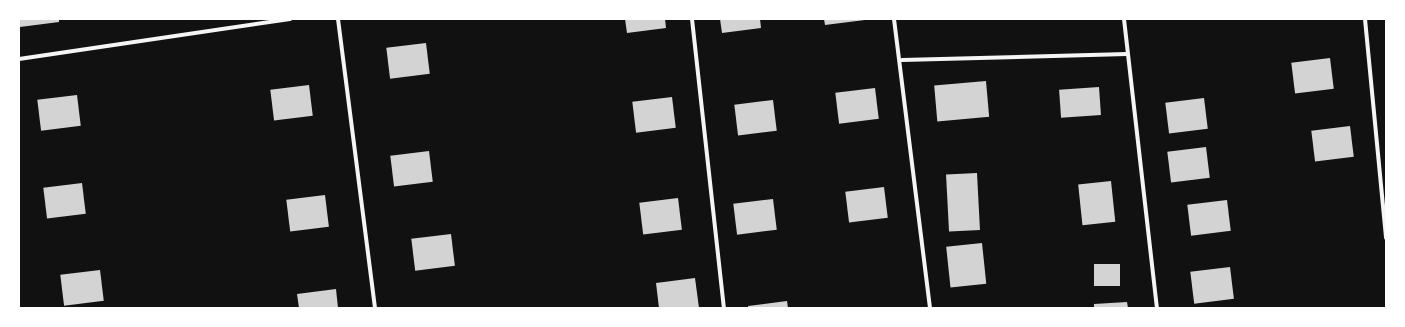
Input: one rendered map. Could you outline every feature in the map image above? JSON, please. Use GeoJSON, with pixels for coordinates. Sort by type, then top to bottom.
{"type":"FeatureCollection","features":[{"type":"Feature","properties":{"kind":"street"},"geometry":{"type":"LineString","coordinates":[[19,59],[290,19]]}},
{"type":"Feature","properties":{"kind":"street"},"geometry":{"type":"LineString","coordinates":[[338,19],[375,308]]}},
{"type":"Feature","properties":{"kind":"street"},"geometry":{"type":"LineString","coordinates":[[692,19],[724,308]]}},
{"type":"Feature","properties":{"kind":"street"},"geometry":{"type":"LineString","coordinates":[[894,19],[902,60],[930,308]]}},
{"type":"Feature","properties":{"kind":"street"},"geometry":{"type":"LineString","coordinates":[[1124,19],[1157,308]]}},
{"type":"Feature","properties":{"kind":"street"},"geometry":{"type":"LineString","coordinates":[[1366,19],[1386,238]]}},
{"type":"Feature","properties":{"kind":"street"},"geometry":{"type":"LineString","coordinates":[[902,60],[1127,54]]}},
{"type":"Feature","properties":{"kind":"building"},"geometry":{"type":"Polygon","coordinates":[[[19,19],[59,19],[59,22],[20,27],[19,19]]]}},
{"type":"Feature","properties":{"kind":"building"},"geometry":{"type":"Polygon","coordinates":[[[625,19],[665,19],[666,28],[627,33],[625,19]]]}},
{"type":"Feature","properties":{"kind":"building"},"geometry":{"type":"Polygon","coordinates":[[[720,19],[760,19],[761,28],[722,33],[720,19]]]}},
{"type":"Feature","properties":{"kind":"building"},"geometry":{"type":"Polygon","coordinates":[[[824,19],[865,19],[865,20],[825,25],[824,19]]]}},
{"type":"Feature","properties":{"kind":"building"},"geometry":{"type":"Polygon","coordinates":[[[426,43],[430,74],[390,79],[386,48],[426,43]]]}},
{"type":"Feature","properties":{"kind":"building"},"geometry":{"type":"Polygon","coordinates":[[[1330,58],[1334,89],[1295,94],[1291,63],[1330,58]]]}},
{"type":"Feature","properties":{"kind":"building"},"geometry":{"type":"Polygon","coordinates":[[[986,81],[989,117],[937,121],[934,86],[986,81]]]}},
{"type":"Feature","properties":{"kind":"building"},"geometry":{"type":"Polygon","coordinates":[[[309,85],[313,116],[274,121],[270,90],[309,85]]]}},
{"type":"Feature","properties":{"kind":"building"},"geometry":{"type":"Polygon","coordinates":[[[1099,87],[1101,115],[1061,118],[1059,90],[1099,87]]]}},
{"type":"Feature","properties":{"kind":"building"},"geometry":{"type":"Polygon","coordinates":[[[875,88],[879,119],[839,124],[835,93],[875,88]]]}},
{"type":"Feature","properties":{"kind":"building"},"geometry":{"type":"Polygon","coordinates":[[[77,95],[81,126],[41,131],[37,100],[77,95]]]}},
{"type":"Feature","properties":{"kind":"building"},"geometry":{"type":"Polygon","coordinates":[[[672,97],[676,128],[636,133],[632,102],[672,97]]]}},
{"type":"Feature","properties":{"kind":"building"},"geometry":{"type":"Polygon","coordinates":[[[1204,98],[1208,129],[1169,134],[1165,103],[1204,98]]]}},
{"type":"Feature","properties":{"kind":"building"},"geometry":{"type":"Polygon","coordinates":[[[773,100],[777,131],[738,136],[734,105],[773,100]]]}},
{"type":"Feature","properties":{"kind":"building"},"geometry":{"type":"Polygon","coordinates":[[[1350,126],[1354,157],[1315,162],[1311,131],[1350,126]]]}},
{"type":"Feature","properties":{"kind":"building"},"geometry":{"type":"Polygon","coordinates":[[[1206,147],[1210,178],[1171,183],[1167,152],[1206,147]]]}},
{"type":"Feature","properties":{"kind":"building"},"geometry":{"type":"Polygon","coordinates":[[[429,151],[433,182],[394,187],[390,156],[429,151]]]}},
{"type":"Feature","properties":{"kind":"building"},"geometry":{"type":"Polygon","coordinates":[[[977,173],[980,230],[949,232],[946,175],[977,173]]]}},
{"type":"Feature","properties":{"kind":"building"},"geometry":{"type":"Polygon","coordinates":[[[1111,181],[1115,222],[1082,225],[1078,184],[1111,181]]]}},
{"type":"Feature","properties":{"kind":"building"},"geometry":{"type":"Polygon","coordinates":[[[82,183],[86,214],[47,219],[43,188],[82,183]]]}},
{"type":"Feature","properties":{"kind":"building"},"geometry":{"type":"Polygon","coordinates":[[[884,187],[888,218],[849,223],[845,192],[884,187]]]}},
{"type":"Feature","properties":{"kind":"building"},"geometry":{"type":"Polygon","coordinates":[[[325,195],[329,227],[290,232],[286,200],[325,195]]]}},
{"type":"Feature","properties":{"kind":"building"},"geometry":{"type":"Polygon","coordinates":[[[678,198],[682,230],[643,235],[639,203],[678,198]]]}},
{"type":"Feature","properties":{"kind":"building"},"geometry":{"type":"Polygon","coordinates":[[[773,199],[777,230],[737,235],[733,204],[773,199]]]}},
{"type":"Feature","properties":{"kind":"building"},"geometry":{"type":"Polygon","coordinates":[[[1227,200],[1231,231],[1191,236],[1187,205],[1227,200]]]}},
{"type":"Feature","properties":{"kind":"building"},"geometry":{"type":"Polygon","coordinates":[[[451,234],[455,266],[415,271],[411,239],[451,234]]]}},
{"type":"Feature","properties":{"kind":"building"},"geometry":{"type":"Polygon","coordinates":[[[982,243],[986,284],[950,288],[946,247],[982,243]]]}},
{"type":"Feature","properties":{"kind":"building"},"geometry":{"type":"Polygon","coordinates":[[[1094,264],[1120,264],[1120,286],[1094,286],[1094,264]]]}},
{"type":"Feature","properties":{"kind":"building"},"geometry":{"type":"Polygon","coordinates":[[[1230,267],[1234,299],[1194,304],[1190,272],[1230,267]]]}},
{"type":"Feature","properties":{"kind":"building"},"geometry":{"type":"Polygon","coordinates":[[[100,270],[104,301],[64,306],[60,275],[100,270]]]}},
{"type":"Feature","properties":{"kind":"building"},"geometry":{"type":"Polygon","coordinates":[[[695,278],[699,308],[659,308],[656,283],[695,278]]]}},
{"type":"Feature","properties":{"kind":"building"},"geometry":{"type":"Polygon","coordinates":[[[336,289],[338,308],[299,308],[297,294],[336,289]]]}},
{"type":"Feature","properties":{"kind":"building"},"geometry":{"type":"Polygon","coordinates":[[[787,301],[788,308],[748,308],[748,306],[787,301]]]}},
{"type":"Feature","properties":{"kind":"building"},"geometry":{"type":"Polygon","coordinates":[[[1127,302],[1128,308],[1094,308],[1094,304],[1127,302]]]}}]}
